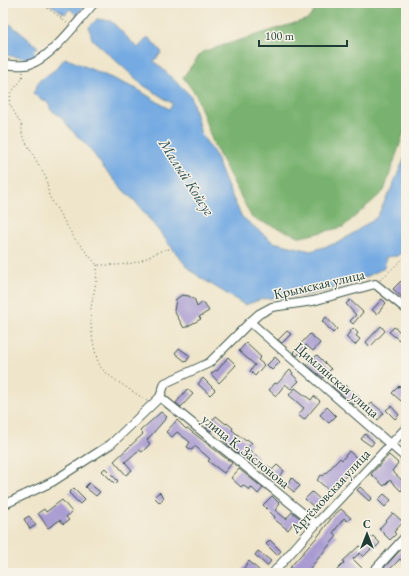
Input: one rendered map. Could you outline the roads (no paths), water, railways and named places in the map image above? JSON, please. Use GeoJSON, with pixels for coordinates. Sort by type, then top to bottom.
{"type":"FeatureCollection","features":[{"type":"Feature","properties":{"kind":"street"},"geometry":{"type":"LineString","coordinates":[[3,64],[23,65],[46,56],[94,3]]}},
{"type":"Feature","properties":{"kind":"street","name":"Крымская улица"},"geometry":{"type":"LineString","coordinates":[[3,505],[52,482],[111,444],[160,397],[165,383],[209,363],[259,314],[272,307],[313,301],[375,284],[406,309]]}},
{"type":"Feature","properties":{"kind":"street","name":"Цимлянская улица"},"geometry":{"type":"LineString","coordinates":[[250,322],[406,458]]}},
{"type":"Feature","properties":{"kind":"street","name":"улица К. Заслонова"},"geometry":{"type":"LineString","coordinates":[[160,397],[316,524]]}},
{"type":"Feature","properties":{"kind":"street","name":"Артёмовская улица"},"geometry":{"type":"LineString","coordinates":[[273,573],[316,524],[406,428]]}},
{"type":"Feature","properties":{"kind":"street"},"geometry":{"type":"LineString","coordinates":[[372,573],[406,536]]}},
{"type":"Feature","properties":{"kind":"water"},"geometry":{"type":"Polygon","coordinates":[[[48,3],[78,3],[83,8],[77,15],[70,9],[65,14],[48,3]]]}},
{"type":"Feature","properties":{"kind":"water"},"geometry":{"type":"Polygon","coordinates":[[[3,17],[38,47],[30,54],[22,57],[3,54],[3,17]]]}},
{"type":"Feature","properties":{"kind":"water"},"geometry":{"type":"Polygon","coordinates":[[[97,19],[111,21],[138,48],[148,37],[162,52],[154,61],[191,96],[201,134],[214,153],[242,217],[273,242],[311,251],[340,242],[377,217],[406,155],[406,249],[397,256],[386,257],[384,268],[354,283],[306,295],[262,299],[245,305],[201,278],[188,268],[135,201],[103,167],[88,146],[75,134],[60,116],[51,110],[48,103],[33,94],[39,81],[56,69],[65,58],[137,89],[169,109],[173,104],[143,85],[92,39],[89,27],[97,19]]]}},
{"type":"Feature","properties":{"kind":"waterway","name":"Малый Койсуг"},"geometry":{"type":"LineString","coordinates":[[3,32],[22,52],[31,56]]}}]}
